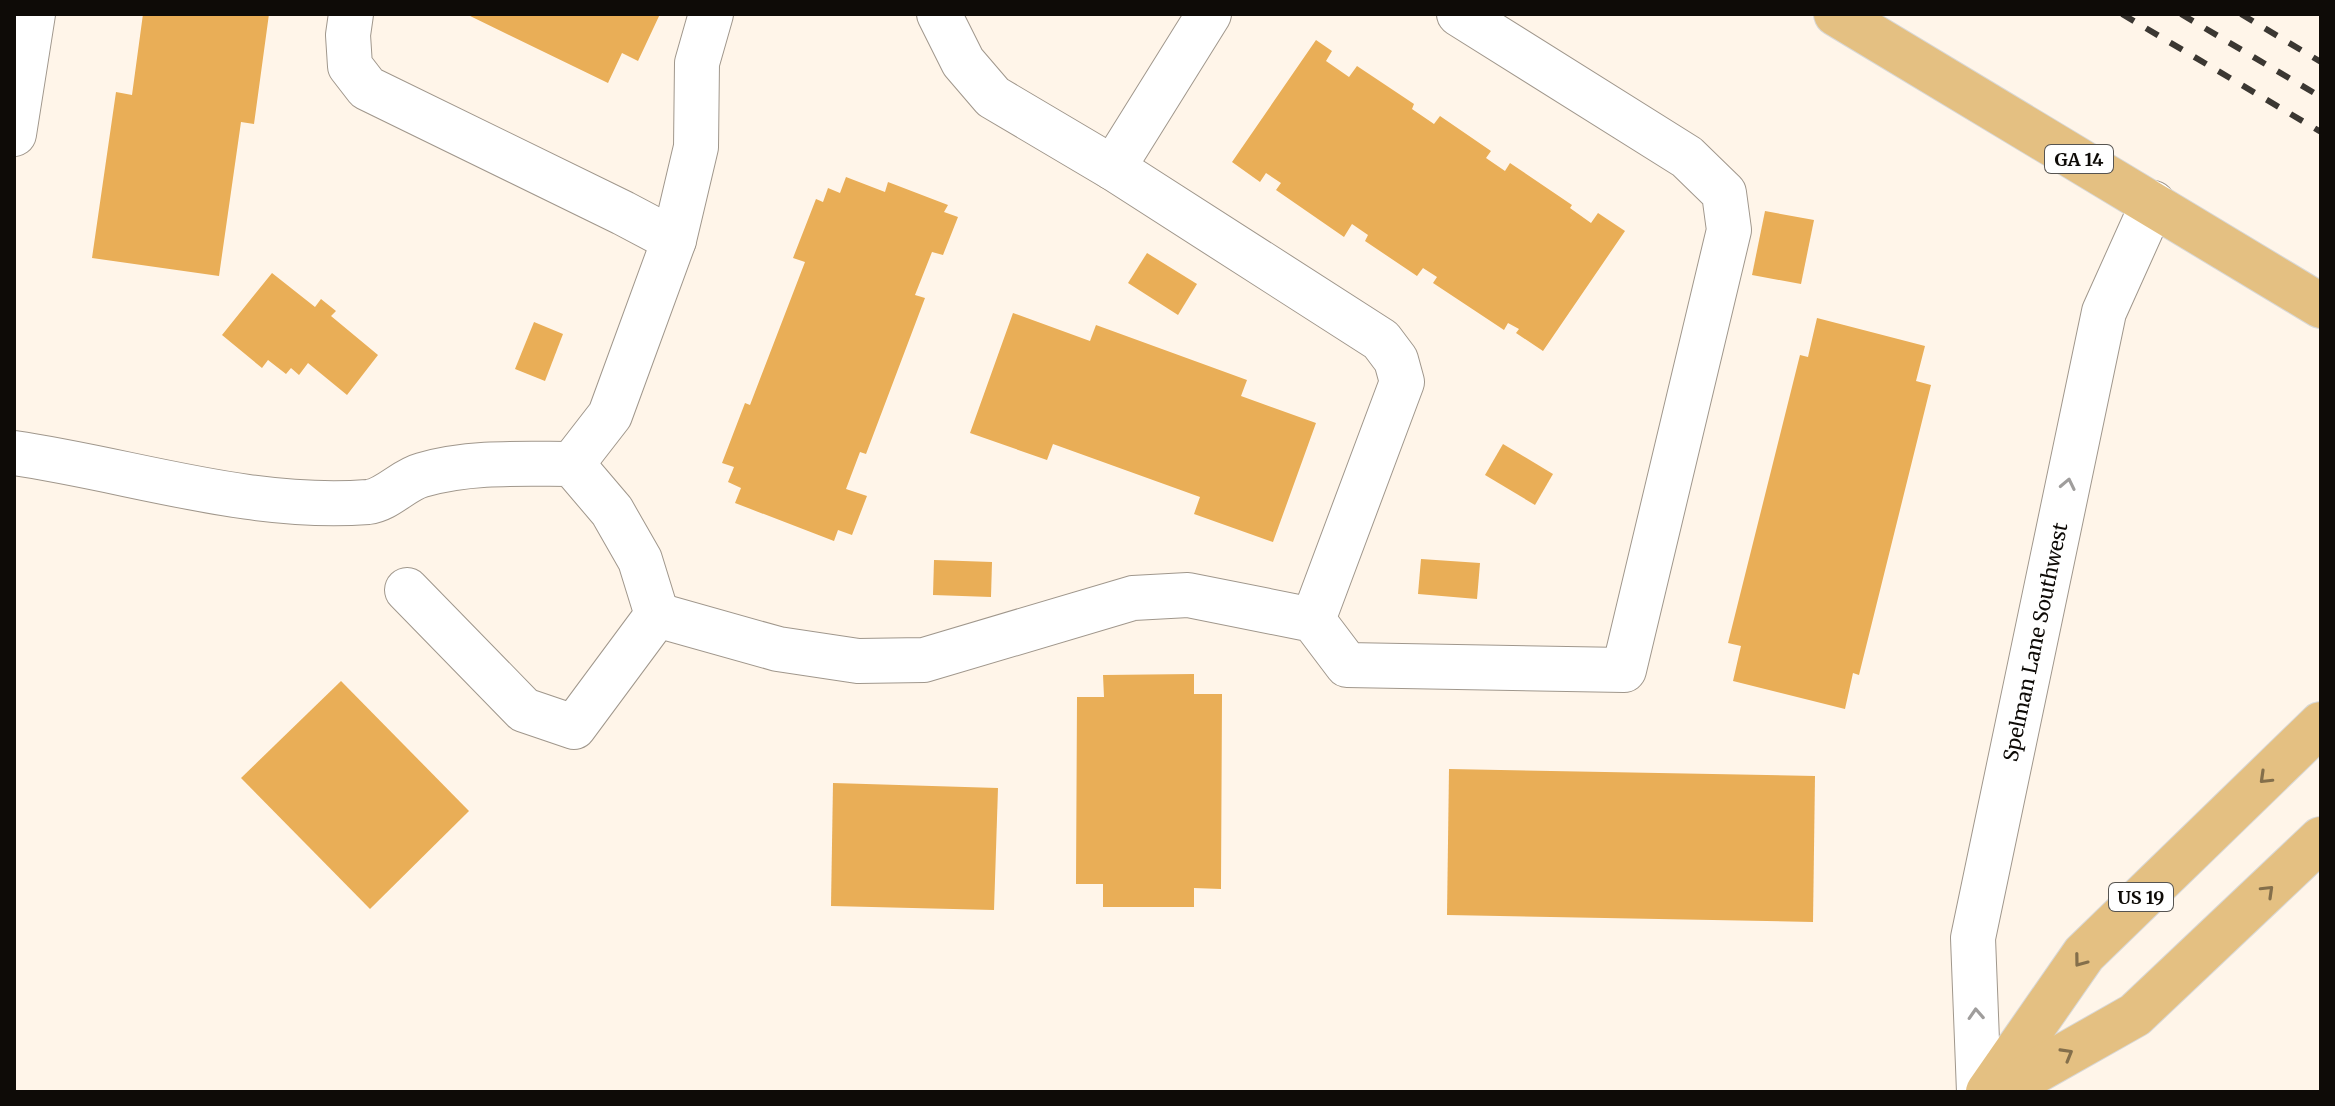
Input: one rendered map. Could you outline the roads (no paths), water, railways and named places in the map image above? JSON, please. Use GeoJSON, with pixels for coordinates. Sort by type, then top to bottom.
{"type":"FeatureCollection","features":[{"type":"Feature","properties":{"kind":"main road","name":"GA 14"},"geometry":{"type":"LineString","coordinates":[[1836,14],[2321,306]]}},
{"type":"Feature","properties":{"kind":"main road","name":"US 19"},"geometry":{"type":"LineString","coordinates":[[1988,1092],[2084,954],[2321,724]]}},
{"type":"Feature","properties":{"kind":"main road"},"geometry":{"type":"LineString","coordinates":[[1999,1092],[2135,1015],[2321,839]]}},
{"type":"Feature","properties":{"kind":"street"},"geometry":{"type":"LineString","coordinates":[[14,134],[17,89],[33,14]]}},
{"type":"Feature","properties":{"kind":"street"},"geometry":{"type":"LineString","coordinates":[[351,14],[348,35],[350,66],[367,88],[674,240]]}},
{"type":"Feature","properties":{"kind":"street"},"geometry":{"type":"LineString","coordinates":[[572,464],[610,415],[674,240],[696,147],[697,63],[711,14]]}},
{"type":"Feature","properties":{"kind":"street"},"geometry":{"type":"LineString","coordinates":[[939,14],[963,62],[993,97],[1113,168],[1381,340],[1396,360],[1402,382],[1313,620]]}},
{"type":"Feature","properties":{"kind":"street"},"geometry":{"type":"LineString","coordinates":[[1113,168],[1209,14]]}},
{"type":"Feature","properties":{"kind":"street"},"geometry":{"type":"LineString","coordinates":[[657,615],[778,649],[858,661],[924,660],[1133,598],[1188,595],[1313,620],[1347,665],[1624,670],[1729,230],[1724,193],[1687,157],[1459,14]]}},
{"type":"Feature","properties":{"kind":"street","name":"Spelman Lane Southwest"},"geometry":{"type":"LineString","coordinates":[[1979,1092],[1973,938],[2104,312],[2153,203]]}},
{"type":"Feature","properties":{"kind":"street"},"geometry":{"type":"LineString","coordinates":[[14,453],[243,496],[325,503],[373,502],[418,476],[473,465],[572,464]]}},
{"type":"Feature","properties":{"kind":"street"},"geometry":{"type":"LineString","coordinates":[[572,464],[612,511],[640,560],[657,615]]}},
{"type":"Feature","properties":{"kind":"street"},"geometry":{"type":"LineString","coordinates":[[407,590],[524,710],[574,727],[657,615]]}},
{"type":"Feature","properties":{"kind":"railway"},"geometry":{"type":"LineString","coordinates":[[2122,14],[2321,132]]}},
{"type":"Feature","properties":{"kind":"railway"},"geometry":{"type":"LineString","coordinates":[[2181,14],[2321,97]]}},
{"type":"Feature","properties":{"kind":"railway"},"geometry":{"type":"LineString","coordinates":[[2241,14],[2321,62]]}}]}
